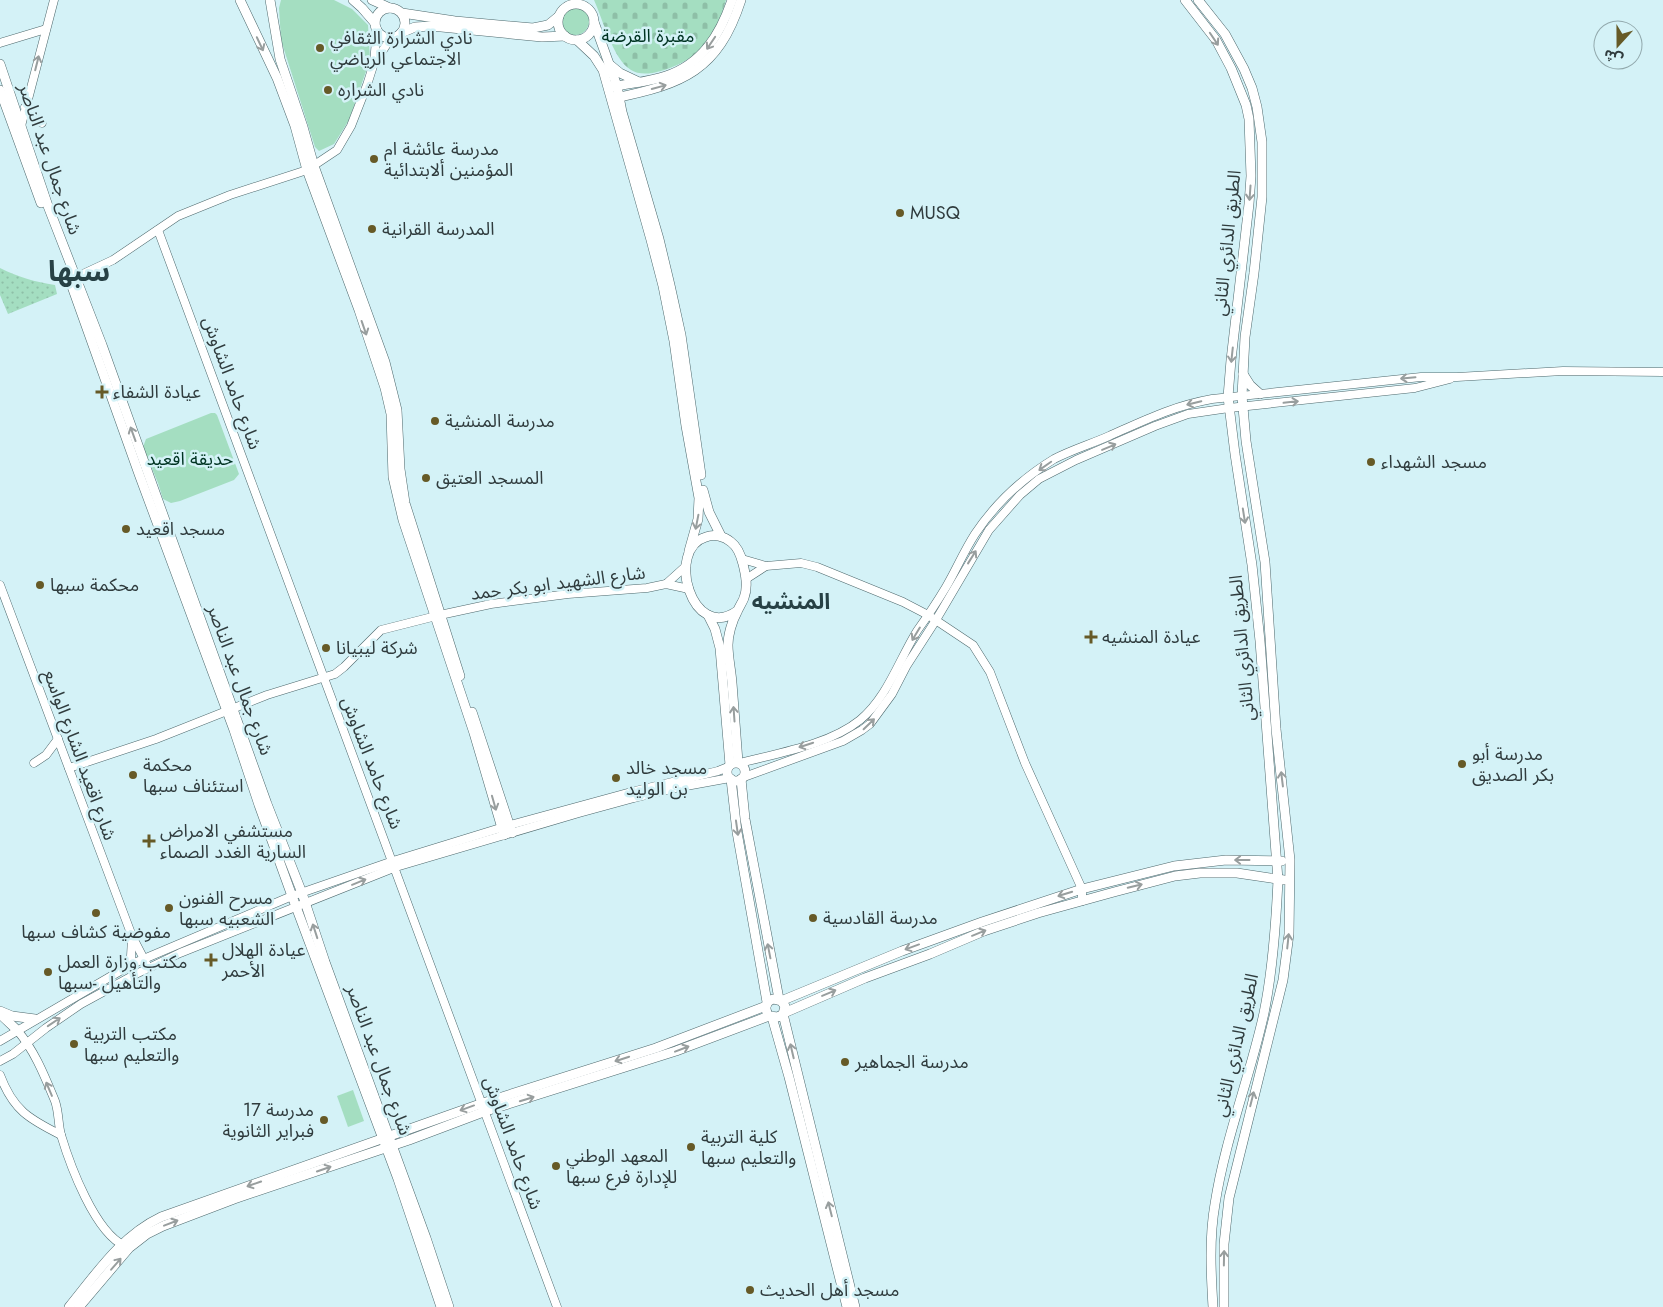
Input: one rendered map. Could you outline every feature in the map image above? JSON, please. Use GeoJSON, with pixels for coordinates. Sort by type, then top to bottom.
{"type":"FeatureCollection","features":[{"type":"Feature","properties":{"kind":"main road"},"geometry":{"type":"LineString","coordinates":[[240,0],[276,78],[385,362],[397,410],[400,469],[405,503],[437,616],[507,830]]}},
{"type":"Feature","properties":{"kind":"main road"},"geometry":{"type":"LineString","coordinates":[[270,0],[280,59],[303,127],[311,168]]}},
{"type":"Feature","properties":{"kind":"main road"},"geometry":{"type":"LineString","coordinates":[[353,0],[362,8],[382,36],[391,38],[416,27],[431,26],[548,37],[565,36],[577,40],[598,60],[622,112],[659,239],[681,335],[706,504],[721,536]]}},
{"type":"Feature","properties":{"kind":"main road"},"geometry":{"type":"LineString","coordinates":[[372,0],[399,10],[402,13],[455,21],[533,28],[548,25],[563,8],[577,4],[589,9]]}},
{"type":"Feature","properties":{"kind":"main road"},"geometry":{"type":"LineString","coordinates":[[585,0],[609,64],[612,87]]}},
{"type":"Feature","properties":{"kind":"main road"},"geometry":{"type":"LineString","coordinates":[[612,87],[668,75],[680,70],[704,52],[722,24],[732,0]]}},
{"type":"Feature","properties":{"kind":"main road"},"geometry":{"type":"LineString","coordinates":[[616,97],[667,85],[686,76],[704,64],[715,54],[733,24],[741,0]]}},
{"type":"Feature","properties":{"kind":"main road","name":"الطريق الدائري الثاني"},"geometry":{"type":"LineString","coordinates":[[1185,0],[1216,40],[1231,68],[1246,105],[1249,119],[1251,168],[1249,204],[1228,397],[1252,565],[1278,861],[1276,918],[1264,1013],[1214,1206],[1211,1278],[1213,1307]]}},
{"type":"Feature","properties":{"kind":"main road","name":"الطريق الدائري الثاني"},"geometry":{"type":"LineString","coordinates":[[1198,0],[1225,34],[1244,70],[1252,88],[1257,107],[1262,142],[1262,197],[1245,337],[1242,396],[1246,441],[1265,562],[1276,729],[1290,860],[1289,934],[1283,980],[1228,1198],[1224,1244],[1224,1307]]}},
{"type":"Feature","properties":{"kind":"main road"},"geometry":{"type":"LineString","coordinates":[[376,26],[379,12],[390,8]]}},
{"type":"Feature","properties":{"kind":"main road"},"geometry":{"type":"LineString","coordinates":[[563,8],[559,27],[565,36]]}},
{"type":"Feature","properties":{"kind":"main road"},"geometry":{"type":"LineString","coordinates":[[401,33],[405,25],[402,13]]}},
{"type":"Feature","properties":{"kind":"main road"},"geometry":{"type":"LineString","coordinates":[[577,40],[587,36],[594,27],[594,22]]}},
{"type":"Feature","properties":{"kind":"main road","name":"شارع جمال عبد الناصر"},"geometry":{"type":"LineString","coordinates":[[0,64],[17,129],[72,279],[102,346],[230,710],[292,896],[388,1142],[441,1307]]}},
{"type":"Feature","properties":{"kind":"main road"},"geometry":{"type":"LineString","coordinates":[[609,64],[626,76],[639,82]]}},
{"type":"Feature","properties":{"kind":"main road","name":"شارع جمال عبد الناصر"},"geometry":{"type":"LineString","coordinates":[[0,90],[70,264],[72,279]]}},
{"type":"Feature","properties":{"kind":"main road"},"geometry":{"type":"LineString","coordinates":[[622,112],[634,93]]}},
{"type":"Feature","properties":{"kind":"main road"},"geometry":{"type":"LineString","coordinates":[[616,97],[663,286],[674,341],[686,426],[699,498],[698,518],[686,566],[689,589],[691,597],[699,610],[708,615],[722,618],[737,612]]}},
{"type":"Feature","properties":{"kind":"main road"},"geometry":{"type":"LineString","coordinates":[[1243,374],[1250,385],[1260,394]]}},
{"type":"Feature","properties":{"kind":"main road"},"geometry":{"type":"LineString","coordinates":[[689,551],[698,540],[713,535],[721,536],[734,545],[742,559],[746,579],[745,596],[737,612],[728,646],[734,764]]}},
{"type":"Feature","properties":{"kind":"main road"},"geometry":{"type":"LineString","coordinates":[[708,615],[717,633],[720,648],[734,764]]}},
{"type":"Feature","properties":{"kind":"main road","name":"شارع جمال عبد الناصر"},"geometry":{"type":"LineString","coordinates":[[230,710],[306,903],[388,1142],[449,1307]]}},
{"type":"Feature","properties":{"kind":"main road"},"geometry":{"type":"LineString","coordinates":[[734,764],[745,769],[743,778],[745,819],[780,1000],[784,1006],[784,1013],[855,1307]]}},
{"type":"Feature","properties":{"kind":"main road"},"geometry":{"type":"LineString","coordinates":[[734,764],[726,771],[730,779],[737,832],[767,1004],[766,1011],[770,1016],[789,1077],[847,1307]]}},
{"type":"Feature","properties":{"kind":"main road"},"geometry":{"type":"LineString","coordinates":[[730,779],[738,781],[743,778]]}},
{"type":"Feature","properties":{"kind":"main road"},"geometry":{"type":"LineString","coordinates":[[69,1307],[125,1246],[164,1226],[484,1107],[656,1048],[767,1004],[772,999],[780,1000],[902,951],[1082,889],[1174,866],[1226,860],[1290,860]]}},
{"type":"Feature","properties":{"kind":"main road"},"geometry":{"type":"LineString","coordinates":[[484,1107],[676,1051],[770,1016],[778,1018],[784,1013],[865,978],[930,954],[984,931],[1038,913],[1175,876],[1200,873],[1237,873],[1278,880],[1290,880]]}},
{"type":"Feature","properties":{"kind":"main road"},"geometry":{"type":"LineString","coordinates":[[0,1013],[35,1019]]}},
{"type":"Feature","properties":{"kind":"main road"},"geometry":{"type":"LineString","coordinates":[[0,1013],[17,1030]]}},
{"type":"Feature","properties":{"kind":"main road"},"geometry":{"type":"LineString","coordinates":[[80,1307],[125,1246]]}},
{"type":"Feature","properties":{"kind":"street"},"geometry":{"type":"LineString","coordinates":[[17,129],[25,107],[54,0]]}},
{"type":"Feature","properties":{"kind":"street"},"geometry":{"type":"LineString","coordinates":[[374,63],[376,26]]}},
{"type":"Feature","properties":{"kind":"street"},"geometry":{"type":"LineString","coordinates":[[0,43],[46,29]]}},
{"type":"Feature","properties":{"kind":"street"},"geometry":{"type":"LineString","coordinates":[[72,279],[113,260],[178,216],[200,206],[311,168],[337,150],[347,133],[361,101],[374,63],[391,38]]}},
{"type":"Feature","properties":{"kind":"street"},"geometry":{"type":"LineString","coordinates":[[25,107],[34,118],[42,123]]}},
{"type":"Feature","properties":{"kind":"street","name":"شارع حامد الشاوش"},"geometry":{"type":"LineString","coordinates":[[158,230],[557,1307]]}},
{"type":"Feature","properties":{"kind":"street"},"geometry":{"type":"LineString","coordinates":[[70,264],[80,269],[90,270]]}},
{"type":"Feature","properties":{"kind":"street"},"geometry":{"type":"LineString","coordinates":[[0,1041],[35,1019],[144,958],[292,896],[507,830],[578,806],[718,771],[734,764],[803,746],[845,730],[861,719],[878,700],[946,588],[975,535],[988,517],[1025,480],[1055,459],[1090,445],[1155,414],[1193,402],[1406,378],[1563,371],[1663,372]]}},
{"type":"Feature","properties":{"kind":"street"},"geometry":{"type":"LineString","coordinates":[[743,778],[843,741],[862,730],[874,719],[884,706],[989,530],[1020,495],[1040,479],[1076,460],[1188,414],[1415,388],[1456,377]]}},
{"type":"Feature","properties":{"kind":"street"},"geometry":{"type":"LineString","coordinates":[[742,559],[766,566],[801,563],[809,565],[903,602],[928,615],[973,645],[990,672],[1025,763],[1082,889],[1082,901]]}},
{"type":"Feature","properties":{"kind":"street","name":"شارع الشهيد ابو بكر حمد"},"geometry":{"type":"LineString","coordinates":[[666,584],[686,566]]}},
{"type":"Feature","properties":{"kind":"street"},"geometry":{"type":"LineString","coordinates":[[746,579],[766,566]]}},
{"type":"Feature","properties":{"kind":"street","name":"شارع الشهيد ابو بكر حمد"},"geometry":{"type":"LineString","coordinates":[[69,768],[156,739],[267,695],[324,678],[340,671],[381,630],[491,604],[553,596],[647,588],[666,584],[689,589]]}},
{"type":"Feature","properties":{"kind":"street","name":"شارع اقعيد الشارع الواسع"},"geometry":{"type":"LineString","coordinates":[[0,585],[132,936]]}},
{"type":"Feature","properties":{"kind":"street"},"geometry":{"type":"LineString","coordinates":[[34,763],[46,755],[58,739]]}},
{"type":"Feature","properties":{"kind":"street"},"geometry":{"type":"LineString","coordinates":[[507,830],[675,788],[730,779]]}},
{"type":"Feature","properties":{"kind":"street"},"geometry":{"type":"LineString","coordinates":[[0,1061],[81,1004],[148,968],[306,903],[394,864]]}},
{"type":"Feature","properties":{"kind":"street"},"geometry":{"type":"LineString","coordinates":[[132,936],[148,968]]}},
{"type":"Feature","properties":{"kind":"street"},"geometry":{"type":"LineString","coordinates":[[132,936],[132,964],[136,974]]}},
{"type":"Feature","properties":{"kind":"street"},"geometry":{"type":"LineString","coordinates":[[17,1030],[27,1042],[56,1102],[61,1135],[86,1198],[101,1224],[125,1246]]}},
{"type":"Feature","properties":{"kind":"street"},"geometry":{"type":"LineString","coordinates":[[0,1075],[11,1099],[27,1117],[61,1135]]}},
{"type":"Feature","properties":{"kind":"green space","name":"نادي الشراره"},"geometry":{"type":"Polygon","coordinates":[[[281,0],[334,0],[352,9],[368,25],[370,60],[349,120],[334,144],[319,151],[315,147],[281,40],[279,8],[281,0]]]}},
{"type":"Feature","properties":{"kind":"green space","name":"مقبرة القرضة"},"geometry":{"type":"Polygon","coordinates":[[[594,0],[726,0],[715,32],[704,48],[689,59],[669,68],[658,72],[639,73],[631,70],[619,57],[609,38],[594,0]]]}},
{"type":"Feature","properties":{"kind":"green space"},"geometry":{"type":"Polygon","coordinates":[[[575,7],[585,11],[589,21],[585,31],[575,35],[565,31],[561,21],[565,11],[575,7]]]}},
{"type":"Feature","properties":{"kind":"green space"},"geometry":{"type":"Polygon","coordinates":[[[0,268],[27,279],[55,285],[57,294],[8,314],[0,295],[0,268]]]}},
{"type":"Feature","properties":{"kind":"green space","name":"حديقة اقعيد"},"geometry":{"type":"Polygon","coordinates":[[[211,413],[217,415],[239,474],[234,480],[180,501],[171,503],[163,499],[143,447],[146,439],[211,413]]]}},
{"type":"Feature","properties":{"kind":"green space"},"geometry":{"type":"Polygon","coordinates":[[[353,1090],[364,1121],[348,1127],[337,1096],[353,1090]]]}},
{"type":"Feature","properties":{"kind":"place","name":"نادي الشرارة الثقافي الاجتماعي الرياضي"},"geometry":{"type":"Point","coordinates":[320,48]}},
{"type":"Feature","properties":{"kind":"place","name":"نادي الشراره"},"geometry":{"type":"Point","coordinates":[328,90]}},
{"type":"Feature","properties":{"kind":"place","name":"مدرسة عائشة ام المؤمنين ألابتدائية"},"geometry":{"type":"Point","coordinates":[374,159]}},
{"type":"Feature","properties":{"kind":"place","name":"MUSQ"},"geometry":{"type":"Point","coordinates":[900,213]}},
{"type":"Feature","properties":{"kind":"place","name":"المدرسة القرانية"},"geometry":{"type":"Point","coordinates":[372,229]}},
{"type":"Feature","properties":{"kind":"place","name":"عيادة الشفاء"},"geometry":{"type":"Point","coordinates":[102,392]}},
{"type":"Feature","properties":{"kind":"place","name":"مدرسة المنشية"},"geometry":{"type":"Point","coordinates":[435,421]}},
{"type":"Feature","properties":{"kind":"place","name":"مسجد الشهداء"},"geometry":{"type":"Point","coordinates":[1371,462]}},
{"type":"Feature","properties":{"kind":"place","name":"المسجد العتيق"},"geometry":{"type":"Point","coordinates":[426,478]}},
{"type":"Feature","properties":{"kind":"place","name":"مسجد اقعيد"},"geometry":{"type":"Point","coordinates":[126,529]}},
{"type":"Feature","properties":{"kind":"place","name":"محكمة سبها"},"geometry":{"type":"Point","coordinates":[40,585]}},
{"type":"Feature","properties":{"kind":"place","name":"عيادة المنشيه"},"geometry":{"type":"Point","coordinates":[1091,637]}},
{"type":"Feature","properties":{"kind":"place","name":"شركة ليبيانا"},"geometry":{"type":"Point","coordinates":[326,648]}},
{"type":"Feature","properties":{"kind":"place","name":"مدرسة أبو بكر الصديق"},"geometry":{"type":"Point","coordinates":[1462,764]}},
{"type":"Feature","properties":{"kind":"place","name":"محكمة استئناف سبها"},"geometry":{"type":"Point","coordinates":[133,775]}},
{"type":"Feature","properties":{"kind":"place","name":"مسجد خالد بن الوليد"},"geometry":{"type":"Point","coordinates":[616,778]}},
{"type":"Feature","properties":{"kind":"place","name":"مستشفي الامراض السارية الغدد الصماء"},"geometry":{"type":"Point","coordinates":[149,841]}},
{"type":"Feature","properties":{"kind":"place","name":"مسرح الفنون الشعبيه سبها"},"geometry":{"type":"Point","coordinates":[169,908]}},
{"type":"Feature","properties":{"kind":"place","name":"مفوضية كشاف سبها"},"geometry":{"type":"Point","coordinates":[96,913]}},
{"type":"Feature","properties":{"kind":"place","name":"مدرسة القادسية"},"geometry":{"type":"Point","coordinates":[813,918]}},
{"type":"Feature","properties":{"kind":"place","name":"عيادة الهلال الأحمر"},"geometry":{"type":"Point","coordinates":[211,960]}},
{"type":"Feature","properties":{"kind":"place","name":"مكتب وزارة العمل والتأهيل -سبها"},"geometry":{"type":"Point","coordinates":[48,972]}},
{"type":"Feature","properties":{"kind":"place","name":"مكتب التربية والتعليم سبها"},"geometry":{"type":"Point","coordinates":[74,1044]}},
{"type":"Feature","properties":{"kind":"place","name":"مدرسة الجماهير"},"geometry":{"type":"Point","coordinates":[845,1062]}},
{"type":"Feature","properties":{"kind":"place","name":"مدرسة 17 فبراير الثانوية"},"geometry":{"type":"Point","coordinates":[324,1120]}},
{"type":"Feature","properties":{"kind":"place","name":"كلية التربية والتعليم سبها"},"geometry":{"type":"Point","coordinates":[691,1147]}},
{"type":"Feature","properties":{"kind":"place","name":"المعهد الوطني للإدارة فرع سبها"},"geometry":{"type":"Point","coordinates":[556,1166]}},
{"type":"Feature","properties":{"kind":"place","name":"مسجد أهل الحديث"},"geometry":{"type":"Point","coordinates":[750,1290]}},
{"type":"Feature","properties":{"kind":"district","name":"سبها"},"geometry":{"type":"Point","coordinates":[79,271]}},
{"type":"Feature","properties":{"kind":"district","name":"المنشيه"},"geometry":{"type":"Point","coordinates":[791,601]}}]}
